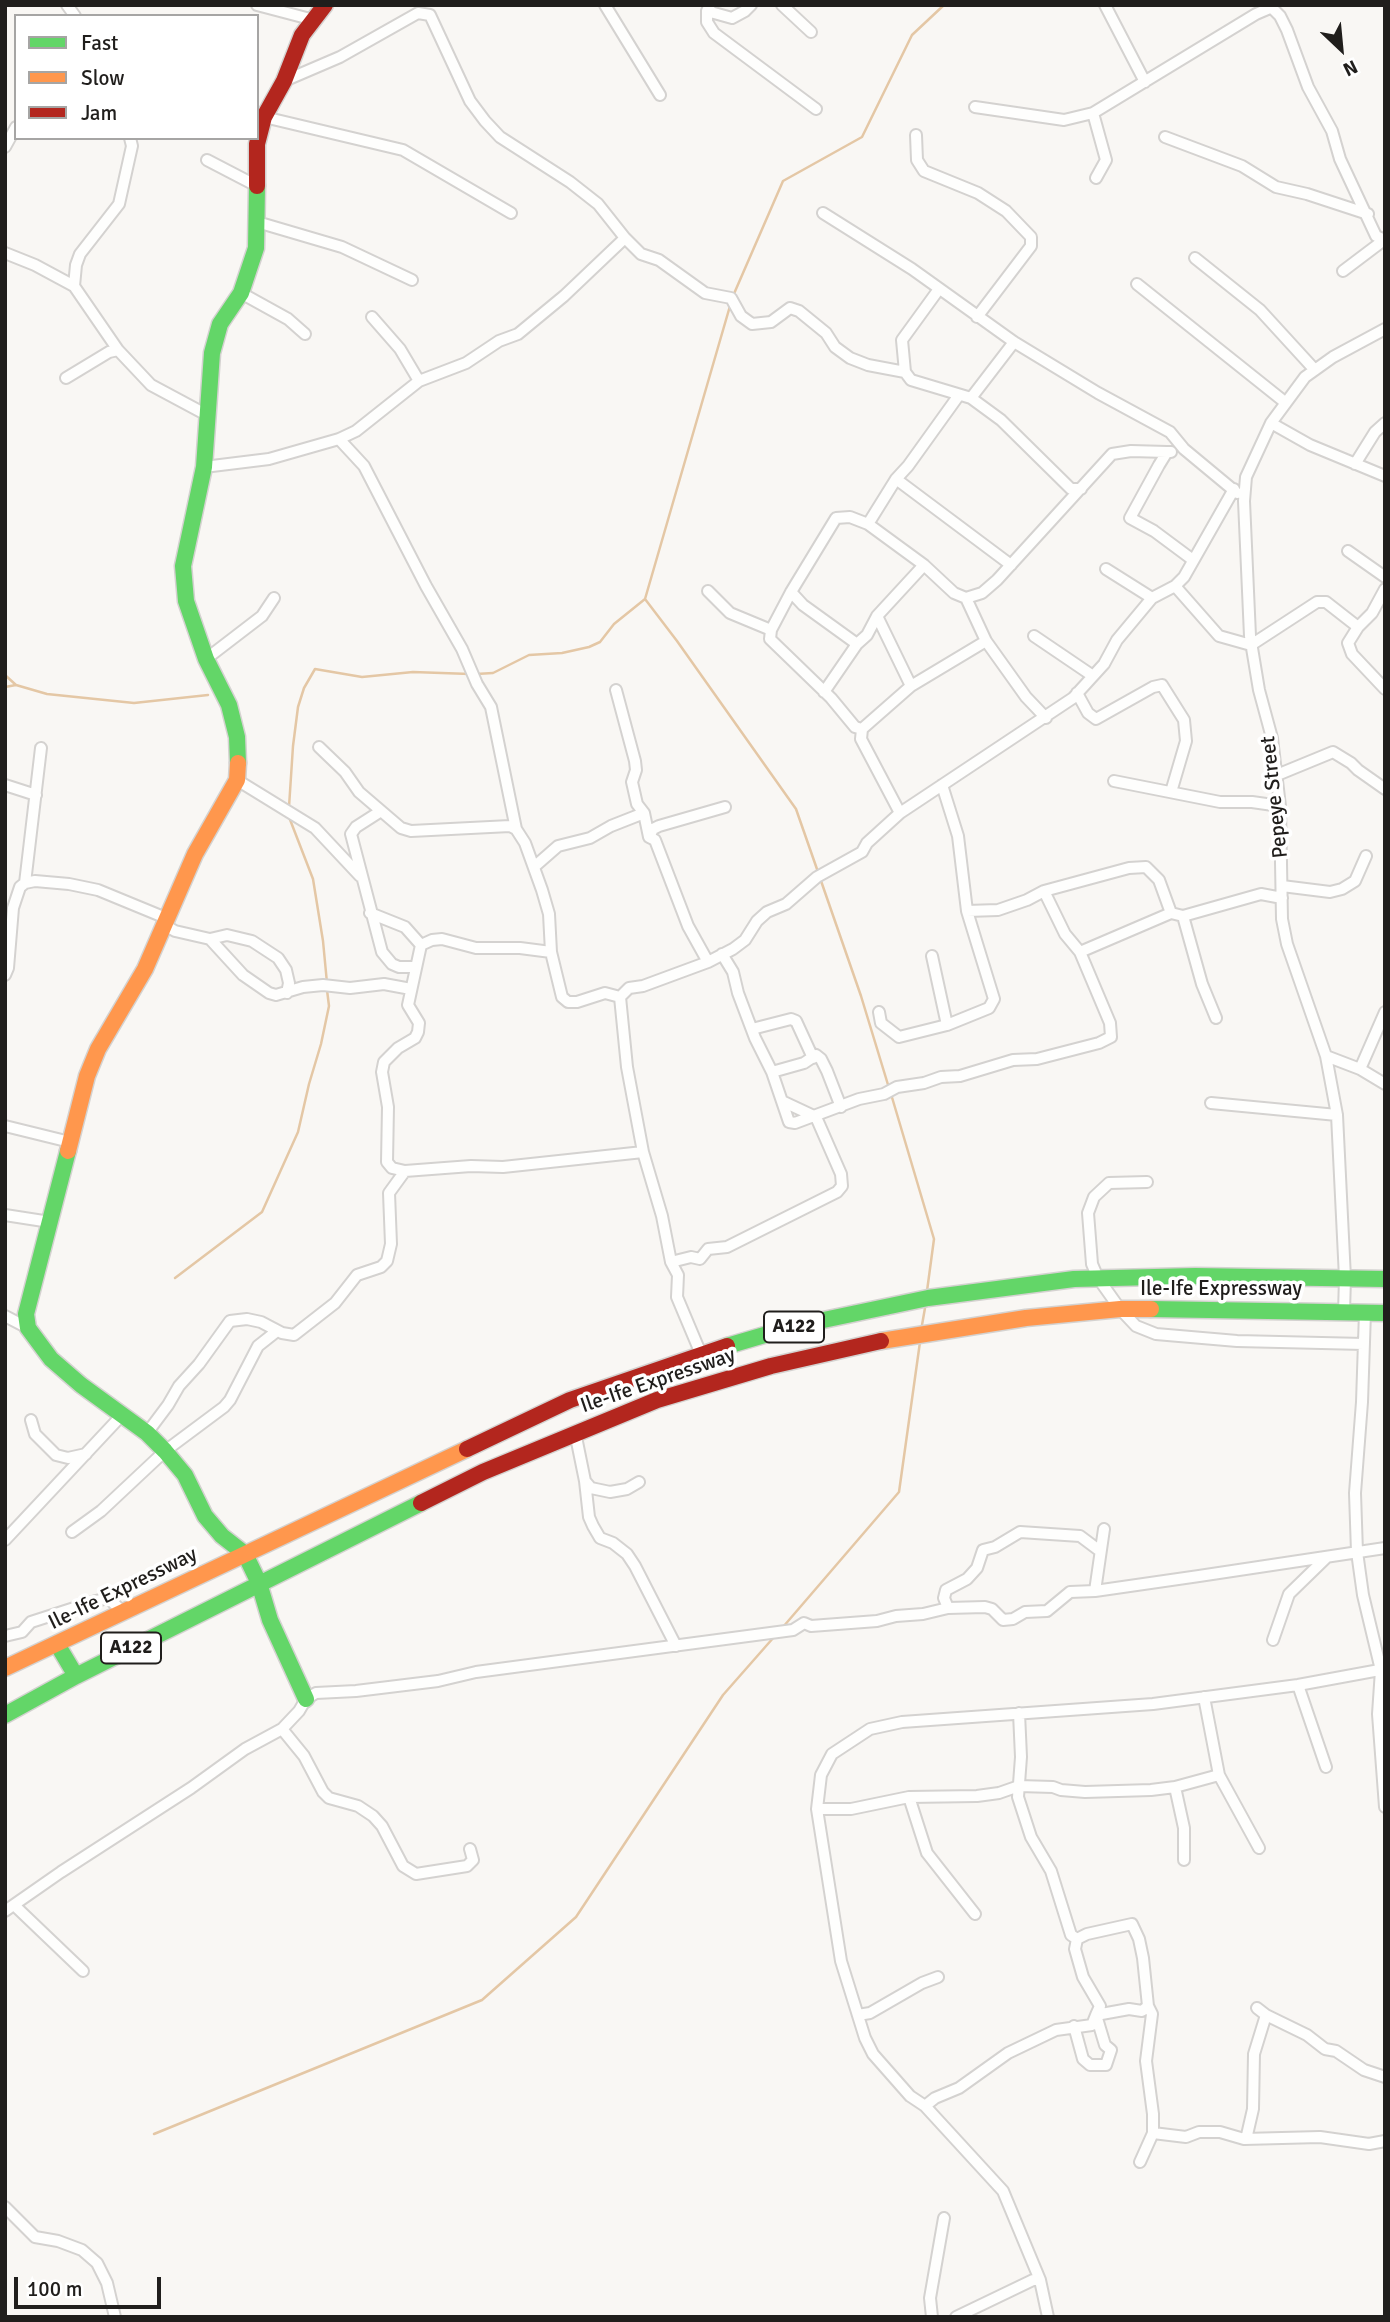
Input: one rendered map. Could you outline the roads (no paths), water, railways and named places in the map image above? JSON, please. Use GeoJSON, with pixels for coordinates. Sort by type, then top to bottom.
{"type":"FeatureCollection","features":[{"type":"Feature","properties":{"kind":"main road"},"geometry":{"type":"LineString","coordinates":[[259,136],[264,117],[284,81],[302,35],[325,5]]}},
{"type":"Feature","properties":{"kind":"main road"},"geometry":{"type":"LineString","coordinates":[[258,140],[256,248],[241,293],[220,324],[212,354],[204,467],[183,566],[186,601],[206,659],[229,705],[239,754],[237,780],[195,854],[145,969],[98,1049],[86,1076],[27,1321],[51,1359],[81,1385],[147,1433],[165,1451],[186,1475],[205,1516],[222,1536],[245,1554],[259,1583],[270,1620],[306,1699]]}},
{"type":"Feature","properties":{"kind":"main road","name":"Ile-Ife Expressway"},"geometry":{"type":"LineString","coordinates":[[5,1668],[570,1400],[701,1354],[795,1326],[878,1307],[1007,1286],[1098,1278],[1195,1276],[1385,1279]]}},
{"type":"Feature","properties":{"kind":"main road","name":"Ile-Ife Expressway"},"geometry":{"type":"LineString","coordinates":[[5,1715],[76,1676],[483,1472],[578,1430],[668,1397],[771,1366],[933,1331],[1027,1318],[1120,1310],[1385,1313]]}},
{"type":"Feature","properties":{"kind":"main road"},"geometry":{"type":"LineString","coordinates":[[570,1400],[578,1430]]}},
{"type":"Feature","properties":{"kind":"main road"},"geometry":{"type":"LineString","coordinates":[[57,1644],[76,1676]]}},
{"type":"Feature","properties":{"kind":"street"},"geometry":{"type":"LineString","coordinates":[[257,5],[314,20]]}},
{"type":"Feature","properties":{"kind":"street"},"geometry":{"type":"LineString","coordinates":[[606,5],[660,95]]}},
{"type":"Feature","properties":{"kind":"street"},"geometry":{"type":"LineString","coordinates":[[751,5],[746,12],[732,18],[709,8],[707,22],[714,33],[816,109]]}},
{"type":"Feature","properties":{"kind":"street"},"geometry":{"type":"LineString","coordinates":[[782,5],[811,32]]}},
{"type":"Feature","properties":{"kind":"street"},"geometry":{"type":"LineString","coordinates":[[1105,5],[1145,82]]}},
{"type":"Feature","properties":{"kind":"street"},"geometry":{"type":"LineString","coordinates":[[975,107],[1064,120],[1093,113],[1269,7],[1280,16],[1308,87],[1332,131],[1340,159],[1376,236],[1385,240],[1343,271]]}},
{"type":"Feature","properties":{"kind":"street"},"geometry":{"type":"LineString","coordinates":[[284,81],[340,57],[418,13],[430,15],[470,101],[485,121],[500,137],[570,182],[598,204],[641,254],[659,260],[705,293],[731,298],[741,316],[752,324],[771,322],[790,309],[799,311],[826,333],[835,347],[850,358],[868,365],[905,372]]}},
{"type":"Feature","properties":{"kind":"street"},"geometry":{"type":"LineString","coordinates":[[1093,113],[1106,159],[1096,178]]}},
{"type":"Feature","properties":{"kind":"street"},"geometry":{"type":"LineString","coordinates":[[264,117],[403,150],[512,213]]}},
{"type":"Feature","properties":{"kind":"street"},"geometry":{"type":"LineString","coordinates":[[5,147],[14,131]]}},
{"type":"Feature","properties":{"kind":"street"},"geometry":{"type":"LineString","coordinates":[[916,135],[917,160],[924,171],[978,193],[1006,211],[1031,237],[1031,246],[977,317]]}},
{"type":"Feature","properties":{"kind":"street"},"geometry":{"type":"LineString","coordinates":[[1165,138],[1242,166],[1276,187],[1368,214]]}},
{"type":"Feature","properties":{"kind":"street"},"geometry":{"type":"LineString","coordinates":[[74,286],[80,254],[119,204],[131,140]]}},
{"type":"Feature","properties":{"kind":"street"},"geometry":{"type":"LineString","coordinates":[[207,160],[257,186]]}},
{"type":"Feature","properties":{"kind":"street"},"geometry":{"type":"LineString","coordinates":[[824,213],[1014,342],[1098,393],[1170,432],[1184,449],[1234,489],[1244,501]]}},
{"type":"Feature","properties":{"kind":"street"},"geometry":{"type":"LineString","coordinates":[[257,222],[342,247],[412,281]]}},
{"type":"Feature","properties":{"kind":"street"},"geometry":{"type":"LineString","coordinates":[[204,467],[269,459],[339,439],[356,431],[419,381],[466,363],[499,341],[518,334],[564,296],[625,238]]}},
{"type":"Feature","properties":{"kind":"street"},"geometry":{"type":"LineString","coordinates":[[5,253],[35,265],[74,286],[118,350],[151,385],[207,415]]}},
{"type":"Feature","properties":{"kind":"street"},"geometry":{"type":"LineString","coordinates":[[1195,258],[1260,310],[1314,369]]}},
{"type":"Feature","properties":{"kind":"street"},"geometry":{"type":"LineString","coordinates":[[1137,284],[1286,403]]}},
{"type":"Feature","properties":{"kind":"street"},"geometry":{"type":"LineString","coordinates":[[939,289],[902,340],[905,372],[911,380],[971,398],[1001,420],[1071,489],[1081,489]]}},
{"type":"Feature","properties":{"kind":"street"},"geometry":{"type":"LineString","coordinates":[[241,293],[288,319],[305,334]]}},
{"type":"Feature","properties":{"kind":"street"},"geometry":{"type":"LineString","coordinates":[[372,317],[400,349],[419,381]]}},
{"type":"Feature","properties":{"kind":"street","name":"Pepeye Street"},"geometry":{"type":"LineString","coordinates":[[1343,1312],[1346,1278],[1341,1161],[1336,1115],[1326,1056],[1287,944],[1282,919],[1277,775],[1272,738],[1259,690],[1251,645],[1245,477],[1271,423],[1314,369],[1385,329]]}},
{"type":"Feature","properties":{"kind":"street"},"geometry":{"type":"LineString","coordinates":[[971,398],[1014,342]]}},
{"type":"Feature","properties":{"kind":"street"},"geometry":{"type":"LineString","coordinates":[[66,378],[109,352],[118,350]]}},
{"type":"Feature","properties":{"kind":"street"},"geometry":{"type":"LineString","coordinates":[[868,524],[896,479],[959,395]]}},
{"type":"Feature","properties":{"kind":"street"},"geometry":{"type":"LineString","coordinates":[[1271,423],[1310,445],[1385,476]]}},
{"type":"Feature","properties":{"kind":"street"},"geometry":{"type":"LineString","coordinates":[[1355,464],[1374,432],[1385,423]]}},
{"type":"Feature","properties":{"kind":"street"},"geometry":{"type":"LineString","coordinates":[[339,439],[364,466],[491,707],[516,829],[525,843],[549,914],[551,952],[559,990],[568,1002],[577,1002],[605,993],[620,996]]}},
{"type":"Feature","properties":{"kind":"street"},"geometry":{"type":"LineString","coordinates":[[862,729],[855,727],[770,639],[771,630],[791,592],[836,518],[850,517],[868,524],[924,565],[954,593],[966,598],[982,593],[1011,565],[1112,454],[1167,453],[1184,449]]}},
{"type":"Feature","properties":{"kind":"street"},"geometry":{"type":"LineString","coordinates":[[1167,453],[1130,518],[1154,531],[1193,560]]}},
{"type":"Feature","properties":{"kind":"street"},"geometry":{"type":"LineString","coordinates":[[896,479],[1011,565]]}},
{"type":"Feature","properties":{"kind":"street"},"geometry":{"type":"LineString","coordinates":[[620,996],[629,988],[643,986],[708,962],[745,940],[757,921],[767,912],[786,904],[817,877],[862,852],[867,843],[900,813],[1046,718],[1077,693],[1104,664],[1117,640],[1152,598],[1175,586],[1184,577],[1234,489]]}},
{"type":"Feature","properties":{"kind":"street"},"geometry":{"type":"LineString","coordinates":[[1348,551],[1385,577]]}},
{"type":"Feature","properties":{"kind":"street"},"geometry":{"type":"LineString","coordinates":[[824,692],[857,644],[867,635],[877,616],[924,565]]}},
{"type":"Feature","properties":{"kind":"street"},"geometry":{"type":"LineString","coordinates":[[1106,569],[1152,598]]}},
{"type":"Feature","properties":{"kind":"street"},"geometry":{"type":"LineString","coordinates":[[1175,586],[1219,636],[1251,645],[1317,602],[1326,602],[1358,627]]}},
{"type":"Feature","properties":{"kind":"street"},"geometry":{"type":"LineString","coordinates":[[1385,589],[1372,613],[1358,627],[1349,643],[1352,654],[1385,689]]}},
{"type":"Feature","properties":{"kind":"street"},"geometry":{"type":"LineString","coordinates":[[708,592],[730,612],[771,630]]}},
{"type":"Feature","properties":{"kind":"street"},"geometry":{"type":"LineString","coordinates":[[791,592],[803,605],[857,644]]}},
{"type":"Feature","properties":{"kind":"street"},"geometry":{"type":"LineString","coordinates":[[206,659],[262,616],[274,598]]}},
{"type":"Feature","properties":{"kind":"street"},"geometry":{"type":"LineString","coordinates":[[966,598],[986,640],[1026,697],[1046,718]]}},
{"type":"Feature","properties":{"kind":"street"},"geometry":{"type":"LineString","coordinates":[[877,616],[911,686]]}},
{"type":"Feature","properties":{"kind":"street"},"geometry":{"type":"LineString","coordinates":[[1034,636],[1093,676]]}},
{"type":"Feature","properties":{"kind":"street"},"geometry":{"type":"LineString","coordinates":[[900,813],[861,739],[862,729],[911,686],[986,640]]}},
{"type":"Feature","properties":{"kind":"street"},"geometry":{"type":"LineString","coordinates":[[1077,693],[1088,713],[1096,719],[1153,687],[1162,685],[1184,720],[1186,741],[1171,792]]}},
{"type":"Feature","properties":{"kind":"street"},"geometry":{"type":"LineString","coordinates":[[616,690],[635,761],[636,770],[632,782],[637,804],[644,813],[649,837]]}},
{"type":"Feature","properties":{"kind":"street"},"geometry":{"type":"LineString","coordinates":[[319,747],[345,772],[359,792],[401,828],[411,831],[510,826],[516,829]]}},
{"type":"Feature","properties":{"kind":"street"},"geometry":{"type":"LineString","coordinates":[[25,883],[41,748]]}},
{"type":"Feature","properties":{"kind":"street"},"geometry":{"type":"LineString","coordinates":[[1277,775],[1333,752],[1351,762],[1357,770],[1385,789]]}},
{"type":"Feature","properties":{"kind":"street"},"geometry":{"type":"LineString","coordinates":[[237,780],[315,828],[325,841],[353,858]]}},
{"type":"Feature","properties":{"kind":"street"},"geometry":{"type":"LineString","coordinates":[[1114,781],[1220,802],[1252,802],[1280,806]]}},
{"type":"Feature","properties":{"kind":"street"},"geometry":{"type":"LineString","coordinates":[[5,785],[36,795]]}},
{"type":"Feature","properties":{"kind":"street"},"geometry":{"type":"LineString","coordinates":[[879,1012],[881,1023],[899,1037],[947,1025],[989,1008],[994,999],[967,911],[958,836],[942,785]]}},
{"type":"Feature","properties":{"kind":"street"},"geometry":{"type":"LineString","coordinates":[[649,837],[659,825],[724,807]]}},
{"type":"Feature","properties":{"kind":"street"},"geometry":{"type":"LineString","coordinates":[[381,811],[356,827],[351,834],[353,858],[362,878],[382,952],[392,964],[415,967]]}},
{"type":"Feature","properties":{"kind":"street"},"geometry":{"type":"LineString","coordinates":[[534,867],[558,846],[590,838],[644,813]]}},
{"type":"Feature","properties":{"kind":"street"},"geometry":{"type":"LineString","coordinates":[[649,837],[655,840],[688,926],[708,962]]}},
{"type":"Feature","properties":{"kind":"street"},"geometry":{"type":"LineString","coordinates":[[1282,886],[1330,892],[1342,890],[1355,881],[1366,856]]}},
{"type":"Feature","properties":{"kind":"street"},"geometry":{"type":"LineString","coordinates":[[967,911],[998,910],[1044,891],[1129,868],[1146,867],[1159,880],[1171,913]]}},
{"type":"Feature","properties":{"kind":"street"},"geometry":{"type":"LineString","coordinates":[[5,975],[8,968],[13,908],[20,887],[35,881],[98,890],[165,921],[175,931],[209,939],[226,935],[252,941],[278,958],[286,970],[289,983],[287,993]]}},
{"type":"Feature","properties":{"kind":"street"},"geometry":{"type":"LineString","coordinates":[[722,954],[733,972],[752,1029],[792,1124],[859,1099],[884,1094],[897,1087],[941,1077],[960,1076],[1013,1060],[1037,1059],[1099,1043],[1111,1037],[1110,1023],[1080,952],[1065,934],[1044,891]]}},
{"type":"Feature","properties":{"kind":"street"},"geometry":{"type":"LineString","coordinates":[[1080,952],[1171,913],[1183,916],[1261,894],[1282,898]]}},
{"type":"Feature","properties":{"kind":"street"},"geometry":{"type":"LineString","coordinates":[[370,913],[405,927],[421,945]]}},
{"type":"Feature","properties":{"kind":"street"},"geometry":{"type":"LineString","coordinates":[[1183,916],[1202,984],[1216,1018]]}},
{"type":"Feature","properties":{"kind":"street"},"geometry":{"type":"LineString","coordinates":[[209,939],[243,975],[269,993],[287,993],[303,987],[323,985],[350,988],[384,984],[411,989]]}},
{"type":"Feature","properties":{"kind":"street"},"geometry":{"type":"LineString","coordinates":[[421,945],[442,939],[476,947],[551,952]]}},
{"type":"Feature","properties":{"kind":"street"},"geometry":{"type":"LineString","coordinates":[[421,945],[408,1005],[419,1023],[418,1031],[415,1038],[398,1048],[384,1062],[382,1072],[388,1107],[387,1162],[392,1168],[405,1171],[471,1166],[503,1167],[643,1152]]}},
{"type":"Feature","properties":{"kind":"street"},"geometry":{"type":"LineString","coordinates":[[932,956],[947,1025]]}},
{"type":"Feature","properties":{"kind":"street"},"geometry":{"type":"LineString","coordinates":[[620,996],[627,1067],[643,1152],[662,1216],[671,1262],[678,1275],[677,1297],[701,1354]]}},
{"type":"Feature","properties":{"kind":"street"},"geometry":{"type":"LineString","coordinates":[[1360,1069],[1385,1012]]}},
{"type":"Feature","properties":{"kind":"street"},"geometry":{"type":"LineString","coordinates":[[752,1029],[791,1019],[796,1021],[813,1058]]}},
{"type":"Feature","properties":{"kind":"street"},"geometry":{"type":"LineString","coordinates":[[772,1072],[792,1067],[816,1055],[821,1059],[841,1107]]}},
{"type":"Feature","properties":{"kind":"street"},"geometry":{"type":"LineString","coordinates":[[1326,1056],[1360,1069],[1385,1084]]}},
{"type":"Feature","properties":{"kind":"street"},"geometry":{"type":"LineString","coordinates":[[671,1262],[691,1257],[700,1259],[708,1249],[727,1247],[837,1192],[842,1186],[841,1174],[816,1117],[784,1102]]}},
{"type":"Feature","properties":{"kind":"street"},"geometry":{"type":"LineString","coordinates":[[1211,1103],[1336,1115]]}},
{"type":"Feature","properties":{"kind":"street"},"geometry":{"type":"LineString","coordinates":[[5,1126],[71,1142]]}},
{"type":"Feature","properties":{"kind":"street"},"geometry":{"type":"LineString","coordinates":[[147,1433],[179,1386],[199,1364],[230,1321],[247,1319],[261,1322],[277,1331],[295,1335],[335,1303],[357,1275],[381,1267],[387,1261],[391,1244],[389,1193],[405,1171]]}},
{"type":"Feature","properties":{"kind":"street"},"geometry":{"type":"LineString","coordinates":[[1147,1182],[1109,1183],[1094,1197],[1088,1213],[1092,1265],[1120,1310],[1136,1326],[1156,1334],[1237,1341],[1364,1343]]}},
{"type":"Feature","properties":{"kind":"street"},"geometry":{"type":"LineString","coordinates":[[5,1215],[50,1222]]}},
{"type":"Feature","properties":{"kind":"street"},"geometry":{"type":"LineString","coordinates":[[1365,1312],[1355,1493],[1357,1552],[1363,1595],[1383,1669],[1378,1714],[1385,1807]]}},
{"type":"Feature","properties":{"kind":"street"},"geometry":{"type":"LineString","coordinates":[[7,1317],[27,1321]]}},
{"type":"Feature","properties":{"kind":"street"},"geometry":{"type":"LineString","coordinates":[[72,1532],[102,1511],[165,1451],[230,1400],[258,1346],[277,1331]]}},
{"type":"Feature","properties":{"kind":"street"},"geometry":{"type":"LineString","coordinates":[[5,1539],[122,1415]]}},
{"type":"Feature","properties":{"kind":"street"},"geometry":{"type":"LineString","coordinates":[[31,1420],[35,1434],[56,1455],[68,1458],[86,1454]]}},
{"type":"Feature","properties":{"kind":"street"},"geometry":{"type":"LineString","coordinates":[[578,1430],[589,1517],[593,1526],[600,1538],[613,1543],[627,1554],[676,1646]]}},
{"type":"Feature","properties":{"kind":"street"},"geometry":{"type":"LineString","coordinates":[[585,1481],[591,1488],[610,1492],[627,1489],[639,1482]]}},
{"type":"Feature","properties":{"kind":"street"},"geometry":{"type":"LineString","coordinates":[[1095,1591],[1104,1529]]}},
{"type":"Feature","properties":{"kind":"street"},"geometry":{"type":"LineString","coordinates":[[947,1608],[944,1598],[946,1590],[967,1579],[977,1568],[983,1550],[995,1547],[1020,1532],[1080,1536],[1100,1551]]}},
{"type":"Feature","properties":{"kind":"street"},"geometry":{"type":"LineString","coordinates":[[83,1971],[9,1908],[191,1788],[245,1749],[282,1729],[306,1699],[316,1693],[438,1681],[476,1672],[793,1630],[804,1623],[811,1626],[877,1621],[947,1608],[985,1607],[992,1609],[1003,1620],[1013,1619],[1025,1612],[1047,1611],[1070,1591],[1095,1591],[1385,1548]]}},
{"type":"Feature","properties":{"kind":"street"},"geometry":{"type":"LineString","coordinates":[[1273,1640],[1289,1594],[1328,1557]]}},
{"type":"Feature","properties":{"kind":"street"},"geometry":{"type":"LineString","coordinates":[[5,1636],[22,1632],[31,1622],[108,1598],[122,1612]]}},
{"type":"Feature","properties":{"kind":"street"},"geometry":{"type":"LineString","coordinates":[[1048,2317],[1040,2280],[1003,2191],[873,2054],[841,1961],[817,1810],[821,1775],[832,1754],[870,1730],[902,1722],[1153,1704],[1298,1685],[1383,1669]]}},
{"type":"Feature","properties":{"kind":"street"},"geometry":{"type":"LineString","coordinates":[[1298,1685],[1326,1767]]}},
{"type":"Feature","properties":{"kind":"street"},"geometry":{"type":"LineString","coordinates":[[1204,1698],[1219,1775],[1259,1848]]}},
{"type":"Feature","properties":{"kind":"street"},"geometry":{"type":"LineString","coordinates":[[1019,1713],[1021,1757],[1018,1797],[1023,1818],[1051,1871],[1071,1935],[1077,1939]]}},
{"type":"Feature","properties":{"kind":"street"},"geometry":{"type":"LineString","coordinates":[[282,1729],[304,1756],[323,1792],[329,1798],[358,1806],[373,1816],[382,1826],[403,1866],[416,1874],[467,1866],[473,1860],[470,1849]]}},
{"type":"Feature","properties":{"kind":"street"},"geometry":{"type":"LineString","coordinates":[[817,1810],[851,1809],[909,1797],[976,1796],[999,1793],[1019,1786],[1101,1792],[1175,1787],[1219,1775]]}},
{"type":"Feature","properties":{"kind":"street"},"geometry":{"type":"LineString","coordinates":[[1175,1787],[1184,1828],[1184,1860]]}},
{"type":"Feature","properties":{"kind":"street"},"geometry":{"type":"LineString","coordinates":[[909,1797],[927,1853],[975,1914]]}},
{"type":"Feature","properties":{"kind":"street"},"geometry":{"type":"LineString","coordinates":[[925,2106],[935,2098],[959,2088],[1008,2053],[1056,2030],[1092,2025],[1100,2006],[1083,1977],[1074,1950],[1077,1939],[1087,1934],[1132,1924],[1139,1939],[1148,2006],[1152,2014],[1146,2061],[1153,2133],[1140,2162]]}},
{"type":"Feature","properties":{"kind":"street"},"geometry":{"type":"LineString","coordinates":[[858,2015],[870,2013],[922,1983],[939,1977]]}},
{"type":"Feature","properties":{"kind":"street"},"geometry":{"type":"LineString","coordinates":[[1096,2015],[1129,2009],[1142,2011],[1148,2006]]}},
{"type":"Feature","properties":{"kind":"street"},"geometry":{"type":"LineString","coordinates":[[1244,2139],[1253,2109],[1254,2054],[1262,2011],[1307,2035],[1325,2049],[1336,2051],[1364,2070],[1385,2077]]}},
{"type":"Feature","properties":{"kind":"street"},"geometry":{"type":"LineString","coordinates":[[1074,2026],[1083,2059],[1090,2065],[1107,2064],[1111,2050],[1105,2045],[1096,2015]]}},
{"type":"Feature","properties":{"kind":"street"},"geometry":{"type":"LineString","coordinates":[[1153,2133],[1186,2137],[1220,2132],[1244,2139],[1320,2137],[1369,2144],[1385,2141]]}},
{"type":"Feature","properties":{"kind":"street"},"geometry":{"type":"LineString","coordinates":[[5,2207],[36,2237],[58,2241],[82,2250],[97,2263],[107,2283],[115,2317]]}},
{"type":"Feature","properties":{"kind":"street"},"geometry":{"type":"LineString","coordinates":[[932,2317],[930,2298],[944,2218]]}},
{"type":"Feature","properties":{"kind":"street"},"geometry":{"type":"LineString","coordinates":[[956,2317],[1033,2280],[1040,2280]]}},
{"type":"Feature","properties":{"kind":"waterway"},"geometry":{"type":"LineString","coordinates":[[733,296],[783,181],[862,137],[912,35],[944,5]]}},
{"type":"Feature","properties":{"kind":"waterway"},"geometry":{"type":"LineString","coordinates":[[476,674],[493,673],[529,655],[562,653],[589,647],[600,642],[614,624],[645,599],[730,306]]}},
{"type":"Feature","properties":{"kind":"waterway"},"geometry":{"type":"LineString","coordinates":[[645,599],[796,809],[818,872]]}},
{"type":"Feature","properties":{"kind":"waterway"},"geometry":{"type":"LineString","coordinates":[[289,807],[298,707],[304,688],[315,669],[362,677],[413,672],[470,674]]}},
{"type":"Feature","properties":{"kind":"waterway"},"geometry":{"type":"LineString","coordinates":[[5,675],[16,685]]}},
{"type":"Feature","properties":{"kind":"waterway"},"geometry":{"type":"LineString","coordinates":[[5,687],[16,685],[47,694],[134,703],[208,695]]}},
{"type":"Feature","properties":{"kind":"waterway"},"geometry":{"type":"LineString","coordinates":[[289,817],[313,879],[327,983]]}},
{"type":"Feature","properties":{"kind":"waterway"},"geometry":{"type":"LineString","coordinates":[[820,878],[861,996],[889,1088]]}},
{"type":"Feature","properties":{"kind":"waterway"},"geometry":{"type":"LineString","coordinates":[[175,1278],[262,1212],[298,1132],[329,1006],[327,990]]}},
{"type":"Feature","properties":{"kind":"waterway"},"geometry":{"type":"LineString","coordinates":[[891,1094],[934,1239],[927,1291]]}},
{"type":"Feature","properties":{"kind":"waterway"},"geometry":{"type":"LineString","coordinates":[[922,1325],[925,1308]]}},
{"type":"Feature","properties":{"kind":"waterway"},"geometry":{"type":"LineString","coordinates":[[783,1627],[899,1492],[920,1342]]}},
{"type":"Feature","properties":{"kind":"waterway"},"geometry":{"type":"LineString","coordinates":[[154,2134],[482,2000],[576,1917],[723,1695],[774,1637]]}}]}
